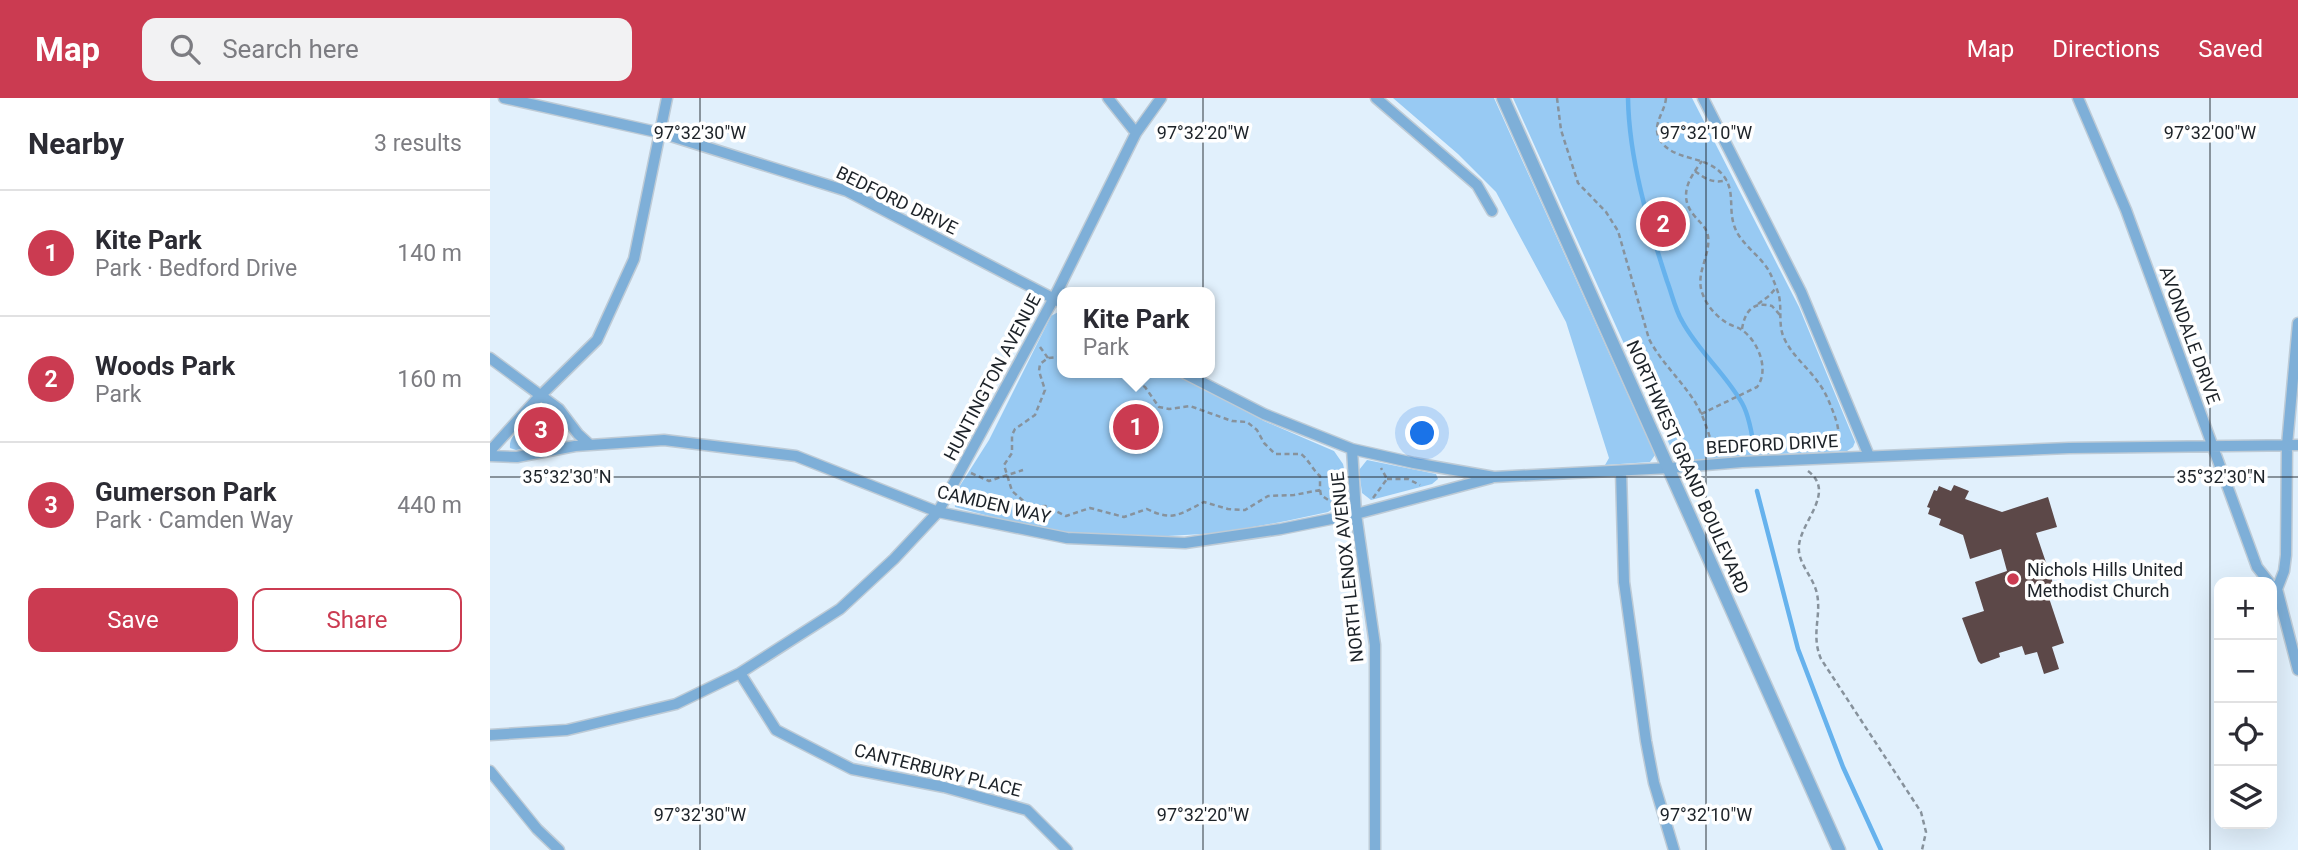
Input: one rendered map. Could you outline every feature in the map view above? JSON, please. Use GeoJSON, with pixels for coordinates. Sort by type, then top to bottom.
{"type":"FeatureCollection","features":[{"type":"Feature","properties":{"kind":"street","name":"BEDFORD DRIVE"},"geometry":{"type":"LineString","coordinates":[[504,98],[661,132],[847,191],[1057,299]]}},
{"type":"Feature","properties":{"kind":"street"},"geometry":{"type":"LineString","coordinates":[[490,454],[541,396],[597,340],[634,259],[667,98]]}},
{"type":"Feature","properties":{"kind":"street"},"geometry":{"type":"LineString","coordinates":[[1108,98],[1136,132]]}},
{"type":"Feature","properties":{"kind":"street","name":"HUNTINGTON AVENUE"},"geometry":{"type":"LineString","coordinates":[[1064,287],[1136,132],[1161,98]]}},
{"type":"Feature","properties":{"kind":"street"},"geometry":{"type":"LineString","coordinates":[[1376,98],[1477,185],[1492,211]]}},
{"type":"Feature","properties":{"kind":"street","name":"NORTHWEST GRAND BOULEVARD"},"geometry":{"type":"LineString","coordinates":[[1503,98],[1839,850]]}},
{"type":"Feature","properties":{"kind":"street"},"geometry":{"type":"LineString","coordinates":[[1703,98],[1801,292],[1869,456]]}},
{"type":"Feature","properties":{"kind":"street","name":"AVONDALE DRIVE"},"geometry":{"type":"LineString","coordinates":[[2078,98],[2126,210],[2257,567],[2265,577]]}},
{"type":"Feature","properties":{"kind":"street","name":"HUNTINGTON AVENUE"},"geometry":{"type":"LineString","coordinates":[[490,734],[568,730],[676,704],[740,673],[840,609],[894,559],[938,512],[1057,302]]}},
{"type":"Feature","properties":{"kind":"street"},"geometry":{"type":"LineString","coordinates":[[2277,579],[2284,570],[2286,555],[2298,323]]}},
{"type":"Feature","properties":{"kind":"street"},"geometry":{"type":"LineString","coordinates":[[490,358],[559,409],[578,435],[590,445]]}},
{"type":"Feature","properties":{"kind":"street","name":"BEDFORD DRIVE"},"geometry":{"type":"LineString","coordinates":[[1194,378],[1264,414],[1352,449],[1494,477],[1869,456],[2069,448],[2292,445]]}},
{"type":"Feature","properties":{"kind":"street","name":"CAMDEN WAY"},"geometry":{"type":"LineString","coordinates":[[490,454],[517,457],[590,445],[664,440],[796,456],[938,512],[1067,538],[1185,543],[1281,529],[1360,513],[1494,477]]}},
{"type":"Feature","properties":{"kind":"street","name":"NORTH LENOX AVENUE"},"geometry":{"type":"LineString","coordinates":[[1352,449],[1375,645],[1375,850]]}},
{"type":"Feature","properties":{"kind":"street"},"geometry":{"type":"LineString","coordinates":[[1621,471],[1624,582],[1646,741],[1654,783],[1674,850]]}},
{"type":"Feature","properties":{"kind":"street","name":"AVONDALE DRIVE"},"geometry":{"type":"LineString","coordinates":[[2277,601],[2298,670]]}},
{"type":"Feature","properties":{"kind":"street","name":"CANTERBURY PLACE"},"geometry":{"type":"LineString","coordinates":[[740,673],[776,730],[852,769],[944,787],[1027,810],[1068,850]]}},
{"type":"Feature","properties":{"kind":"street"},"geometry":{"type":"LineString","coordinates":[[490,771],[537,829],[559,850]]}},
{"type":"Feature","properties":{"kind":"path"},"geometry":{"type":"LineString","coordinates":[[1557,98],[1561,130],[1578,183],[1606,212],[1618,231],[1649,339],[1656,353],[1701,414],[1716,464]]}},
{"type":"Feature","properties":{"kind":"path"},"geometry":{"type":"LineString","coordinates":[[1666,98],[1656,127],[1661,142],[1676,154],[1716,168],[1727,180],[1732,195],[1734,225],[1764,264],[1776,288],[1783,336],[1788,347],[1820,385],[1838,425],[1838,434],[1834,440],[1797,447]]}},
{"type":"Feature","properties":{"kind":"path"},"geometry":{"type":"LineString","coordinates":[[1701,414],[1750,391],[1762,381],[1762,364],[1755,345],[1742,329],[1721,319],[1703,297],[1701,275],[1707,252],[1707,235],[1705,227],[1692,214],[1686,198],[1686,188],[1702,161]]}},
{"type":"Feature","properties":{"kind":"path"},"geometry":{"type":"LineString","coordinates":[[1695,171],[1711,181],[1727,180]]}},
{"type":"Feature","properties":{"kind":"path"},"geometry":{"type":"LineString","coordinates":[[1742,329],[1747,311],[1776,288]]}},
{"type":"Feature","properties":{"kind":"path"},"geometry":{"type":"LineString","coordinates":[[1756,305],[1772,306],[1780,315]]}},
{"type":"Feature","properties":{"kind":"path"},"geometry":{"type":"LineString","coordinates":[[1057,358],[1048,358],[1040,364],[1039,371],[1045,390],[1035,415],[1021,422],[1012,435],[1012,453],[1004,466],[1012,491],[1027,504],[1045,506],[1066,516],[1090,508],[1124,517],[1147,509],[1163,517],[1175,517],[1204,502],[1228,509],[1245,510],[1268,496],[1320,490]]}},
{"type":"Feature","properties":{"kind":"path"},"geometry":{"type":"LineString","coordinates":[[1132,378],[1145,387],[1159,407],[1169,409],[1190,406],[1232,421],[1247,422],[1257,430],[1264,443],[1275,454],[1301,454],[1311,469],[1320,476],[1321,495],[1336,506],[1360,513],[1387,479],[1415,481],[1428,495]]}},
{"type":"Feature","properties":{"kind":"path"},"geometry":{"type":"LineString","coordinates":[[1372,454],[1387,479]]}},
{"type":"Feature","properties":{"kind":"path"},"geometry":{"type":"LineString","coordinates":[[965,465],[970,473],[989,481],[1023,470]]}},
{"type":"Feature","properties":{"kind":"path"},"geometry":{"type":"LineString","coordinates":[[1804,470],[1816,478],[1819,486],[1817,502],[1801,537],[1799,552],[1818,598],[1816,649],[1921,811],[1926,832],[1922,850]]}},
{"type":"Feature","properties":{"kind":"shaded area"},"geometry":{"type":"Polygon","coordinates":[[[1393,98],[1494,98],[1655,455],[1650,462],[1605,465],[1609,458],[1566,322],[1496,192],[1458,154],[1393,98]]]}},
{"type":"Feature","properties":{"kind":"shaded area"},"geometry":{"type":"Polygon","coordinates":[[[1513,98],[1692,98],[1799,307],[1855,442],[1853,447],[1847,451],[1755,455],[1684,462],[1676,459],[1513,98]]]}},
{"type":"Feature","properties":{"kind":"shaded area"},"geometry":{"type":"Polygon","coordinates":[[[1057,313],[1057,378],[1183,378],[1264,421],[1334,451],[1343,464],[1347,481],[1344,494],[1328,512],[1286,521],[1220,533],[1132,538],[1060,532],[955,507],[954,495],[989,440],[1051,316],[1057,313]]]}},
{"type":"Feature","properties":{"kind":"shaded area"},"geometry":{"type":"Polygon","coordinates":[[[548,411],[561,423],[561,440],[516,450],[510,448],[513,436],[518,430],[548,411]]]}},
{"type":"Feature","properties":{"kind":"shaded area"},"geometry":{"type":"Polygon","coordinates":[[[1367,460],[1436,474],[1438,479],[1432,484],[1371,500],[1362,493],[1359,470],[1367,460]]]}},
{"type":"Feature","properties":{"kind":"building","name":"Nichols Hills United Methodist Church"},"geometry":{"type":"Polygon","coordinates":[[[1954,485],[1969,491],[1965,499],[2002,512],[2048,497],[2057,527],[2036,533],[2057,595],[2049,598],[2064,643],[2052,647],[2059,669],[2044,674],[2037,652],[2025,655],[2022,646],[1999,653],[2000,657],[1981,664],[1978,661],[1962,618],[1984,611],[1975,582],[2007,571],[2001,549],[1970,559],[1963,535],[1939,525],[1941,519],[1928,514],[1930,508],[1927,507],[1934,490],[1937,491],[1939,486],[1951,491],[1954,485]]]}},
{"type":"Feature","properties":{"kind":"waterway"},"geometry":{"type":"LineString","coordinates":[[1628,98],[1632,144],[1641,191],[1675,306],[1688,332],[1742,403],[1749,421],[1755,455]]}},
{"type":"Feature","properties":{"kind":"waterway"},"geometry":{"type":"LineString","coordinates":[[1757,491],[1798,649],[1843,767],[1881,850]]}},
{"type":"Feature","properties":{"kind":"place","name":"Woods Park"},"geometry":{"type":"Point","coordinates":[1663,224]}},
{"type":"Feature","properties":{"kind":"place","name":"Kite Park"},"geometry":{"type":"Point","coordinates":[1136,427]}},
{"type":"Feature","properties":{"kind":"place","name":"Gumerson Park"},"geometry":{"type":"Point","coordinates":[541,430]}},
{"type":"Feature","properties":{"kind":"place","name":"Nichols Hills United Methodist Church"},"geometry":{"type":"Point","coordinates":[2013,579]}}]}
